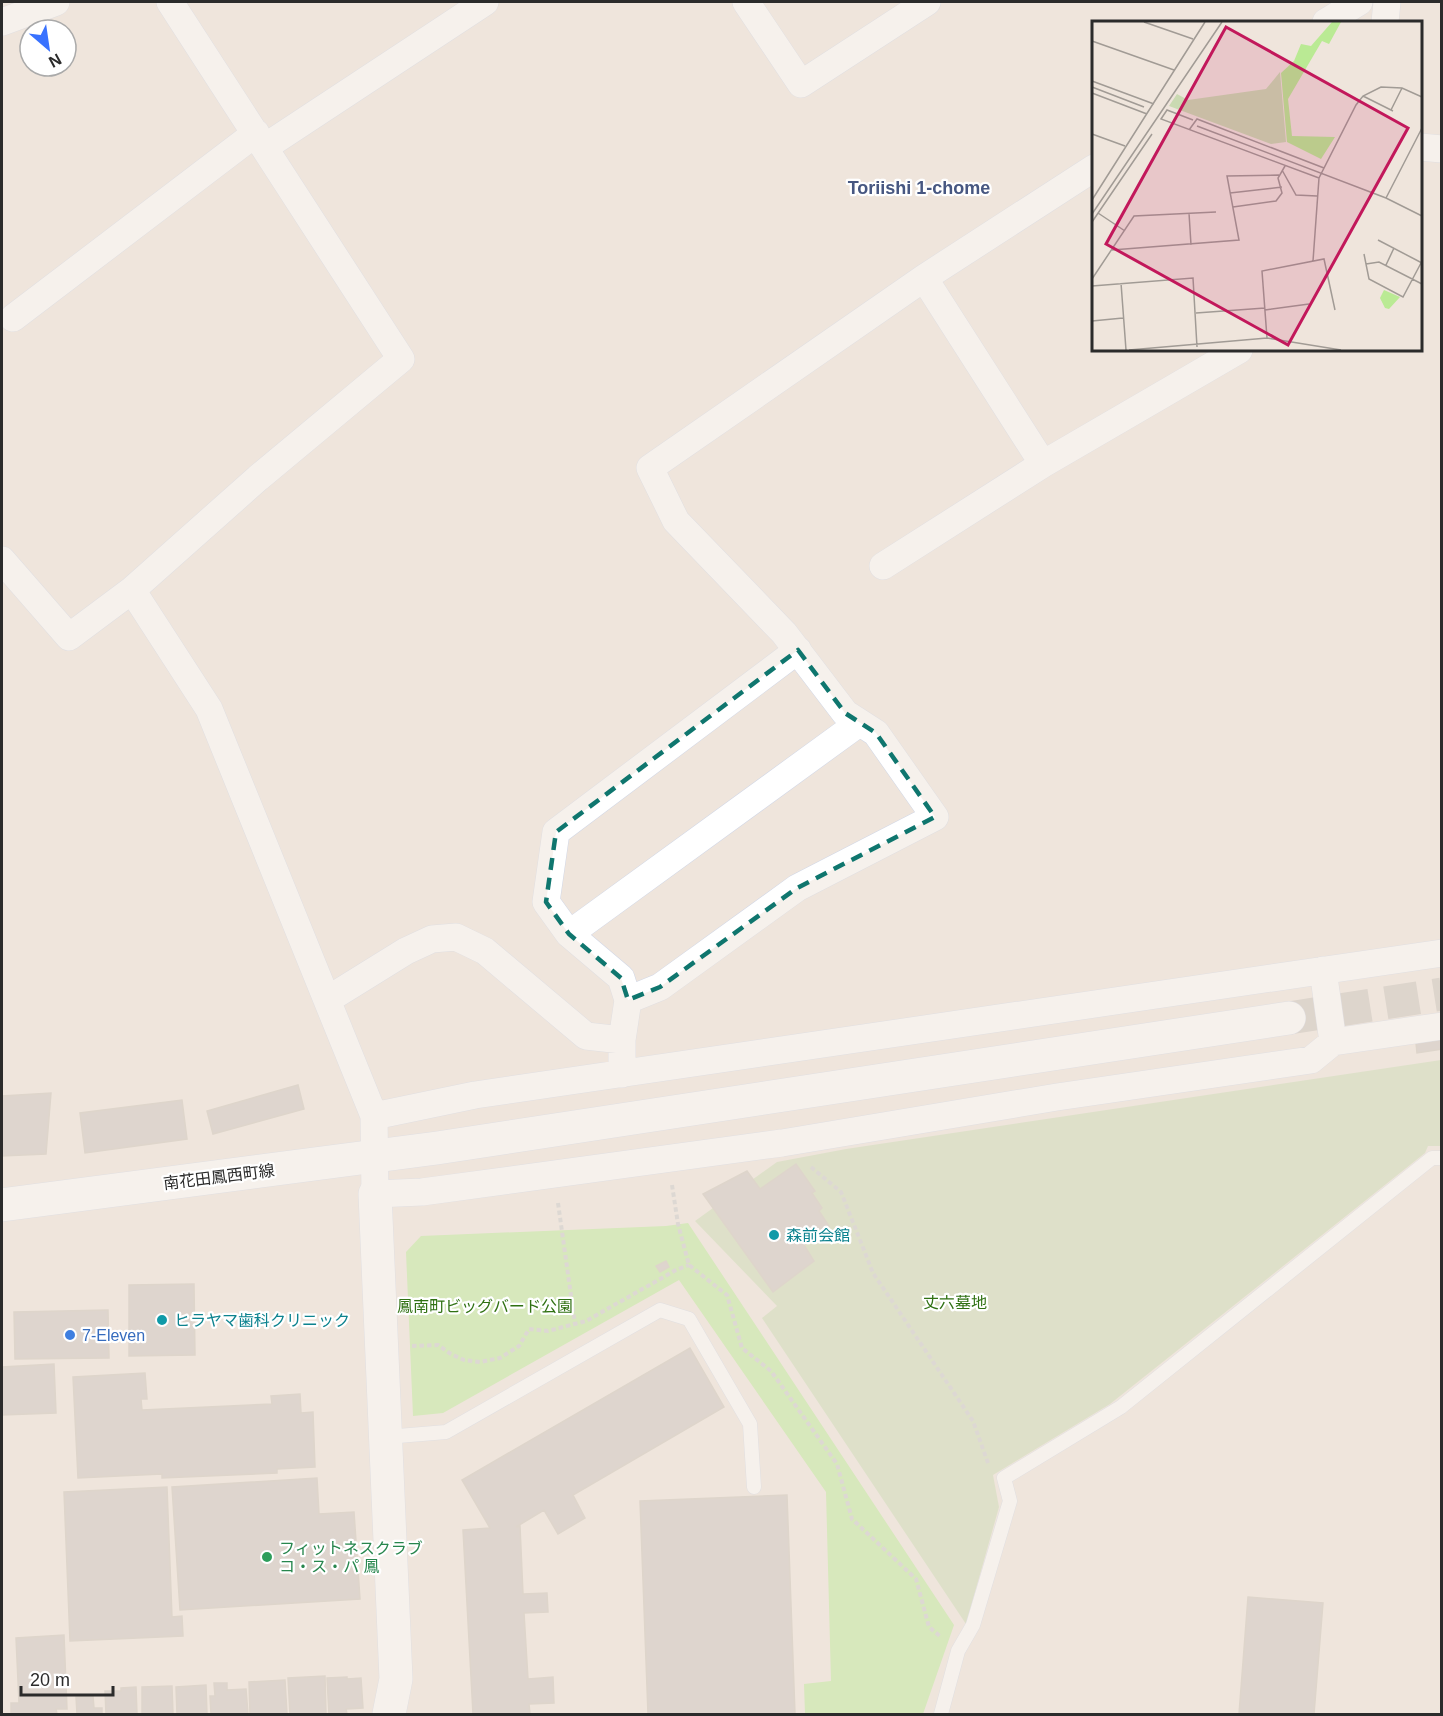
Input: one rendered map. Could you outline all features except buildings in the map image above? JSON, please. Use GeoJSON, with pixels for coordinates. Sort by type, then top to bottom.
{"type":"FeatureCollection","features":[{"type":"Feature","properties":{"kind":"street"},"geometry":{"type":"LineString","coordinates":[[2,22],[56,2]]}},
{"type":"Feature","properties":{"kind":"street"},"geometry":{"type":"LineString","coordinates":[[2,560],[69,637],[132,590],[258,478],[401,359],[170,2]]}},
{"type":"Feature","properties":{"kind":"street"},"geometry":{"type":"LineString","coordinates":[[13,318],[260,140],[485,2]]}},
{"type":"Feature","properties":{"kind":"street"},"geometry":{"type":"LineString","coordinates":[[746,2],[801,84],[927,2]]}},
{"type":"Feature","properties":{"kind":"street"},"geometry":{"type":"LineString","coordinates":[[1328,21],[1359,2]]}},
{"type":"Feature","properties":{"kind":"street"},"geometry":{"type":"LineString","coordinates":[[1385,21],[1387,2]]}},
{"type":"Feature","properties":{"kind":"street"},"geometry":{"type":"LineString","coordinates":[[1422,147],[1442,149]]}},
{"type":"Feature","properties":{"kind":"street"},"geometry":{"type":"LineString","coordinates":[[628,1000],[660,987],[797,888],[935,817],[876,733],[844,713],[784,633],[676,521],[650,468],[924,278],[1092,169]]}},
{"type":"Feature","properties":{"kind":"street"},"geometry":{"type":"LineString","coordinates":[[924,278],[1043,464]]}},
{"type":"Feature","properties":{"kind":"street"},"geometry":{"type":"LineString","coordinates":[[883,566],[1043,464],[1237,351]]}},
{"type":"Feature","properties":{"kind":"street"},"geometry":{"type":"LineString","coordinates":[[132,590],[208,709],[374,1116],[375,1194],[396,1679],[389,1714]]}},
{"type":"Feature","properties":{"kind":"street"},"geometry":{"type":"LineString","coordinates":[[622,1074],[622,1040],[628,1000],[621,978],[569,934],[546,902],[556,832],[798,650]]}},
{"type":"Feature","properties":{"kind":"street"},"geometry":{"type":"LineString","coordinates":[[569,934],[859,723]]}},
{"type":"Feature","properties":{"kind":"street"},"geometry":{"type":"LineString","coordinates":[[327,1000],[406,951],[432,939],[456,937],[485,951],[586,1036],[622,1040]]}},
{"type":"Feature","properties":{"kind":"street"},"geometry":{"type":"LineString","coordinates":[[374,1116],[475,1095],[1442,953]]}},
{"type":"Feature","properties":{"kind":"street"},"geometry":{"type":"LineString","coordinates":[[1323,970],[1333,1042]]}},
{"type":"Feature","properties":{"kind":"street","name":"南花田鳳西町線"},"geometry":{"type":"LineString","coordinates":[[2,1205],[437,1148],[1289,1018]]}},
{"type":"Feature","properties":{"kind":"street"},"geometry":{"type":"LineString","coordinates":[[375,1194],[422,1192],[782,1143],[1057,1097],[1311,1060],[1333,1042],[1442,1026]]}},
{"type":"Feature","properties":{"kind":"lane"},"geometry":{"type":"LineString","coordinates":[[941,1714],[958,1651],[973,1625],[1010,1501],[1004,1478],[1121,1407],[1432,1158],[1442,1158]]}},
{"type":"Feature","properties":{"kind":"lane"},"geometry":{"type":"LineString","coordinates":[[386,1437],[447,1432],[660,1310],[689,1319],[750,1424],[754,1487]]}},
{"type":"Feature","properties":{"kind":"path"},"geometry":{"type":"LineString","coordinates":[[782,1143],[841,1192],[873,1274],[973,1421],[992,1476],[1004,1478]]}},
{"type":"Feature","properties":{"kind":"path"},"geometry":{"type":"LineString","coordinates":[[672,1184],[678,1224],[689,1265],[727,1295],[742,1348],[771,1371],[837,1464],[852,1519],[916,1579],[929,1627],[958,1651]]}},
{"type":"Feature","properties":{"kind":"path"},"geometry":{"type":"LineString","coordinates":[[558,1199],[575,1324]]}},
{"type":"Feature","properties":{"kind":"path"},"geometry":{"type":"LineString","coordinates":[[404,1347],[438,1345],[464,1360],[480,1362],[500,1358],[519,1346],[529,1329],[548,1331],[586,1321],[676,1270],[689,1265]]}},
{"type":"Feature","properties":{"kind":"highlighted area"},"geometry":{"type":"Polygon","coordinates":[[[798,650],[845,713],[876,733],[935,817],[797,888],[660,987],[628,1000],[621,978],[569,934],[546,902],[556,832],[798,650]]]}},
{"type":"Feature","properties":{"kind":"green space","name":"丈六墓地"},"geometry":{"type":"Polygon","coordinates":[[[1441,1060],[1441,1146],[1428,1146],[1425,1153],[1110,1404],[993,1475],[999,1507],[966,1624],[762,1318],[777,1306],[695,1221],[777,1162],[846,1149],[1441,1060]]]}},
{"type":"Feature","properties":{"kind":"green space","name":"鳳南町ビッグバード公園"},"geometry":{"type":"Polygon","coordinates":[[[688,1223],[954,1625],[923,1714],[805,1714],[804,1684],[831,1681],[826,1492],[679,1280],[443,1413],[413,1416],[406,1252],[421,1236],[666,1226],[688,1223]]]}},
{"type":"Feature","properties":{"kind":"tunnel"},"geometry":{"type":"LineString","coordinates":[[1289,1018],[1442,994]]}},
{"type":"Feature","properties":{"kind":"place","name":"森前会館"},"geometry":{"type":"Point","coordinates":[774,1235]}},
{"type":"Feature","properties":{"kind":"place","name":"ヒラヤマ歯科クリニック"},"geometry":{"type":"Point","coordinates":[162,1320]}},
{"type":"Feature","properties":{"kind":"place","name":"7-Eleven"},"geometry":{"type":"Point","coordinates":[70,1335]}},
{"type":"Feature","properties":{"kind":"place","name":"フィットネスクラブ コ・ス・パ 鳳"},"geometry":{"type":"Point","coordinates":[267,1557]}},
{"type":"Feature","properties":{"kind":"district","name":"Toriishi 1-chome"},"geometry":{"type":"Point","coordinates":[919,188]}}]}
